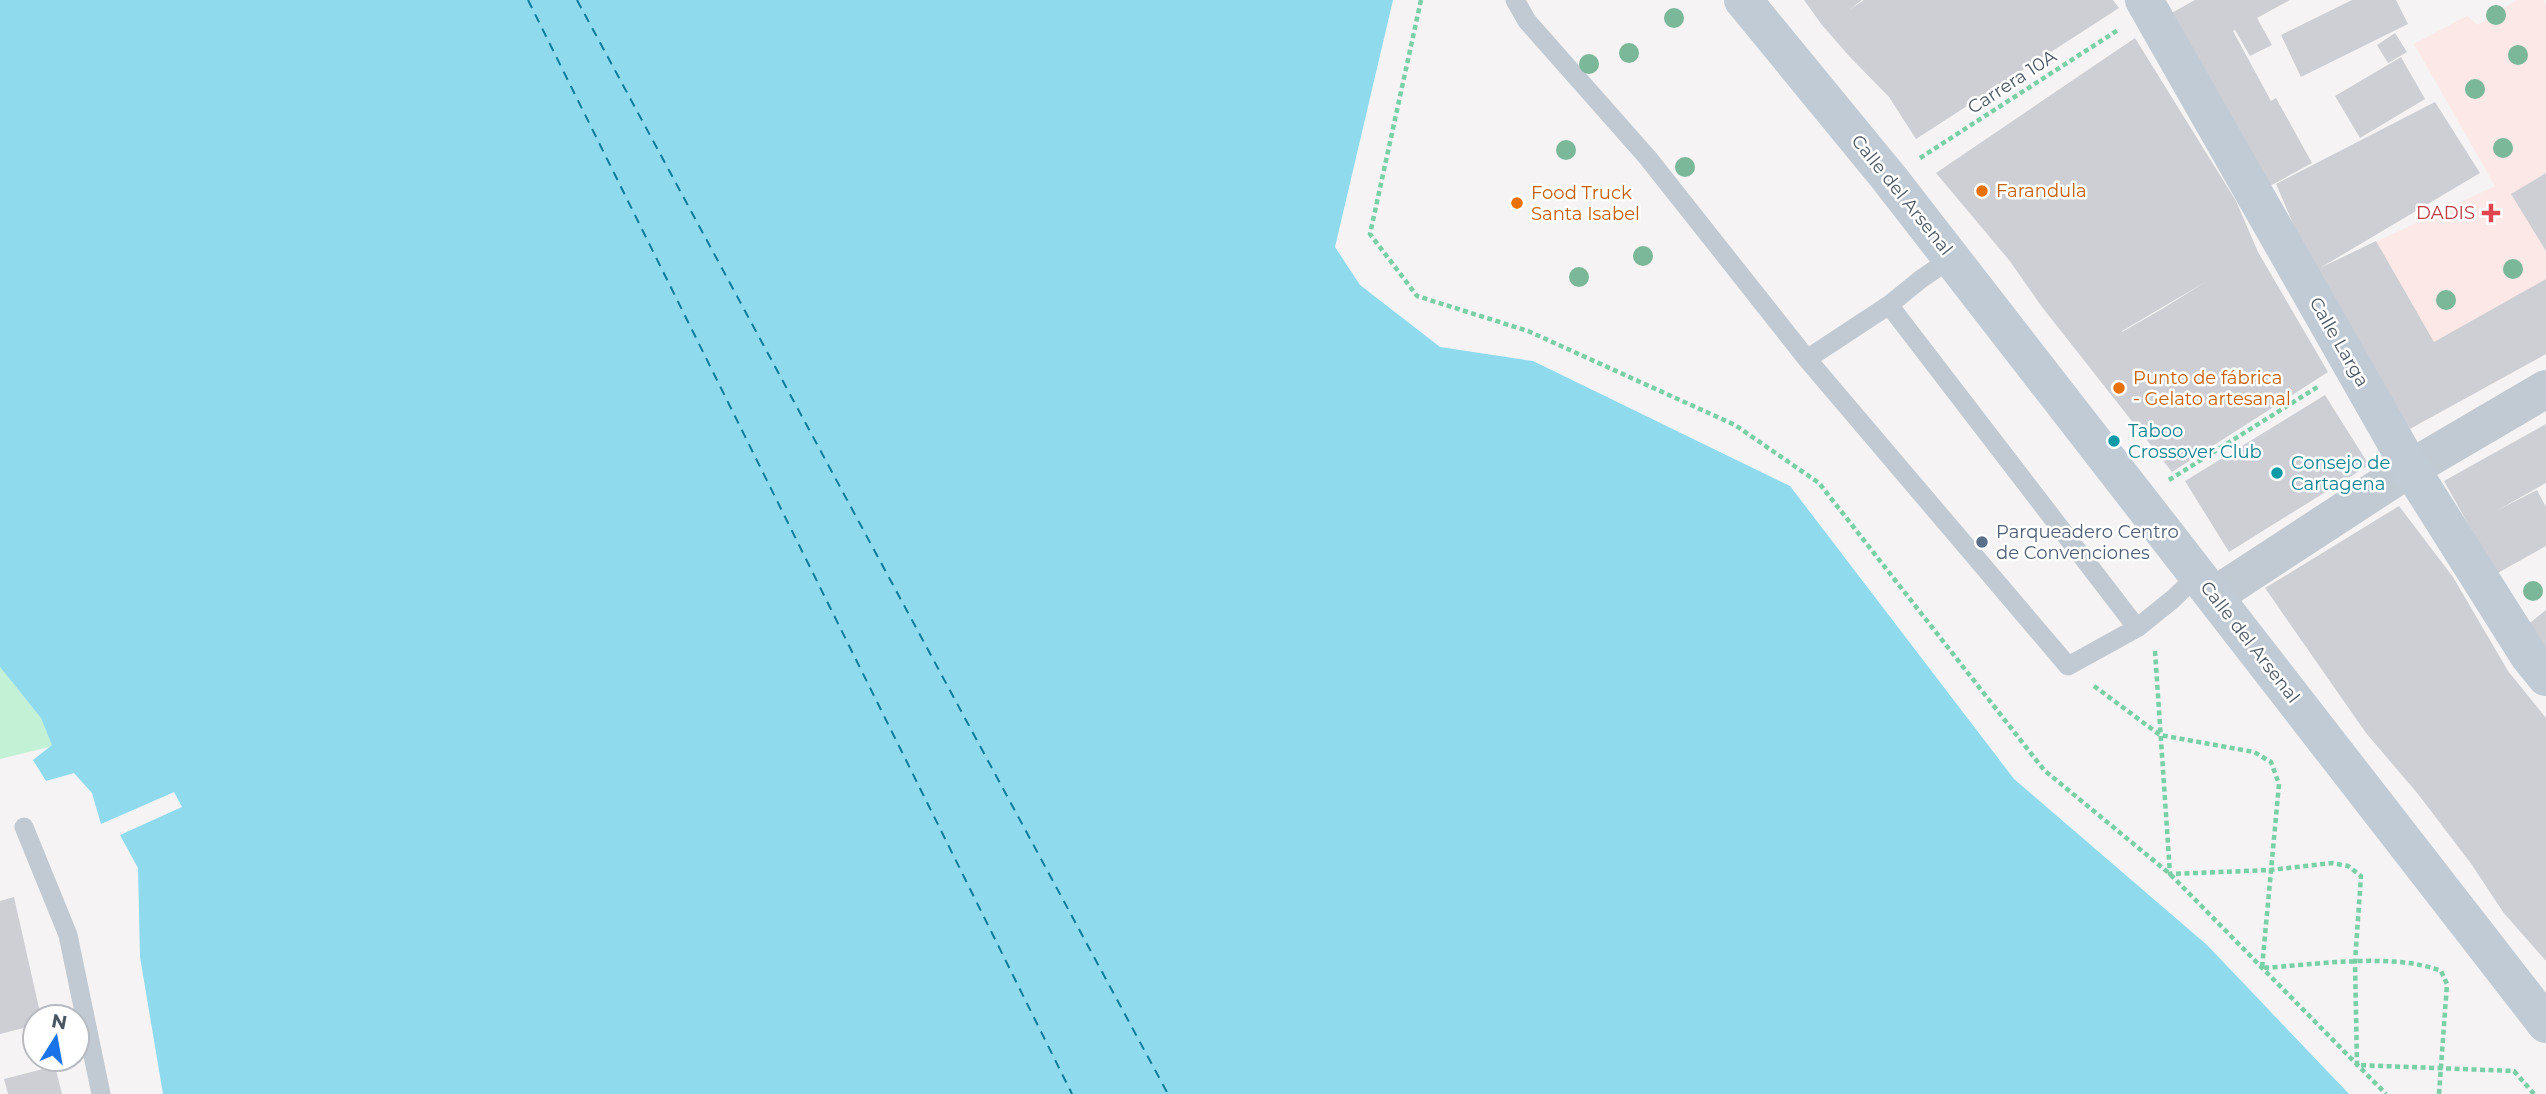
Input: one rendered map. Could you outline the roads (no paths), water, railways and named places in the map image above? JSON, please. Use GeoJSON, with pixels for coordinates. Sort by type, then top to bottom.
{"type":"FeatureCollection","features":[{"type":"Feature","properties":{"kind":"main road","name":"Calle del Arsenal"},"geometry":{"type":"LineString","coordinates":[[1743,0],[1952,258],[2546,1024]]}},
{"type":"Feature","properties":{"kind":"main road","name":"Calle Larga"},"geometry":{"type":"LineString","coordinates":[[2153,3],[2412,469],[2529,656],[2546,677]]}},
{"type":"Feature","properties":{"kind":"street"},"geometry":{"type":"LineString","coordinates":[[2206,586],[2546,389]]}},
{"type":"Feature","properties":{"kind":"lane"},"geometry":{"type":"LineString","coordinates":[[1514,0],[1527,22],[1648,158],[1807,359],[2068,666],[2206,586]]}},
{"type":"Feature","properties":{"kind":"lane"},"geometry":{"type":"LineString","coordinates":[[1807,359],[1889,305],[1952,258]]}},
{"type":"Feature","properties":{"kind":"lane"},"geometry":{"type":"LineString","coordinates":[[1889,305],[2137,628]]}},
{"type":"Feature","properties":{"kind":"lane"},"geometry":{"type":"LineString","coordinates":[[24,827],[68,934],[101,1094]]}},
{"type":"Feature","properties":{"kind":"water"},"geometry":{"type":"Polygon","coordinates":[[[0,0],[1393,0],[1335,247],[1360,285],[1440,347],[1533,361],[1790,486],[2014,779],[2207,945],[2349,1094],[163,1094],[140,957],[138,868],[120,835],[182,807],[174,792],[101,824],[92,793],[74,773],[46,781],[33,760],[52,745],[41,718],[0,667],[0,0]]]}},
{"type":"Feature","properties":{"kind":"place","name":"Farandula"},"geometry":{"type":"Point","coordinates":[1982,191]}},
{"type":"Feature","properties":{"kind":"place","name":"Food Truck Santa Isabel"},"geometry":{"type":"Point","coordinates":[1517,203]}},
{"type":"Feature","properties":{"kind":"place","name":"DADIS"},"geometry":{"type":"Point","coordinates":[2491,213]}},
{"type":"Feature","properties":{"kind":"place","name":"Punto de fábrica - Gelato artesanal"},"geometry":{"type":"Point","coordinates":[2119,388]}},
{"type":"Feature","properties":{"kind":"place","name":"Taboo Crossover Club"},"geometry":{"type":"Point","coordinates":[2114,441]}},
{"type":"Feature","properties":{"kind":"place","name":"Consejo de Cartagena"},"geometry":{"type":"Point","coordinates":[2277,473]}},
{"type":"Feature","properties":{"kind":"place","name":"Parqueadero Centro de Convenciones"},"geometry":{"type":"Point","coordinates":[1982,542]}}]}
